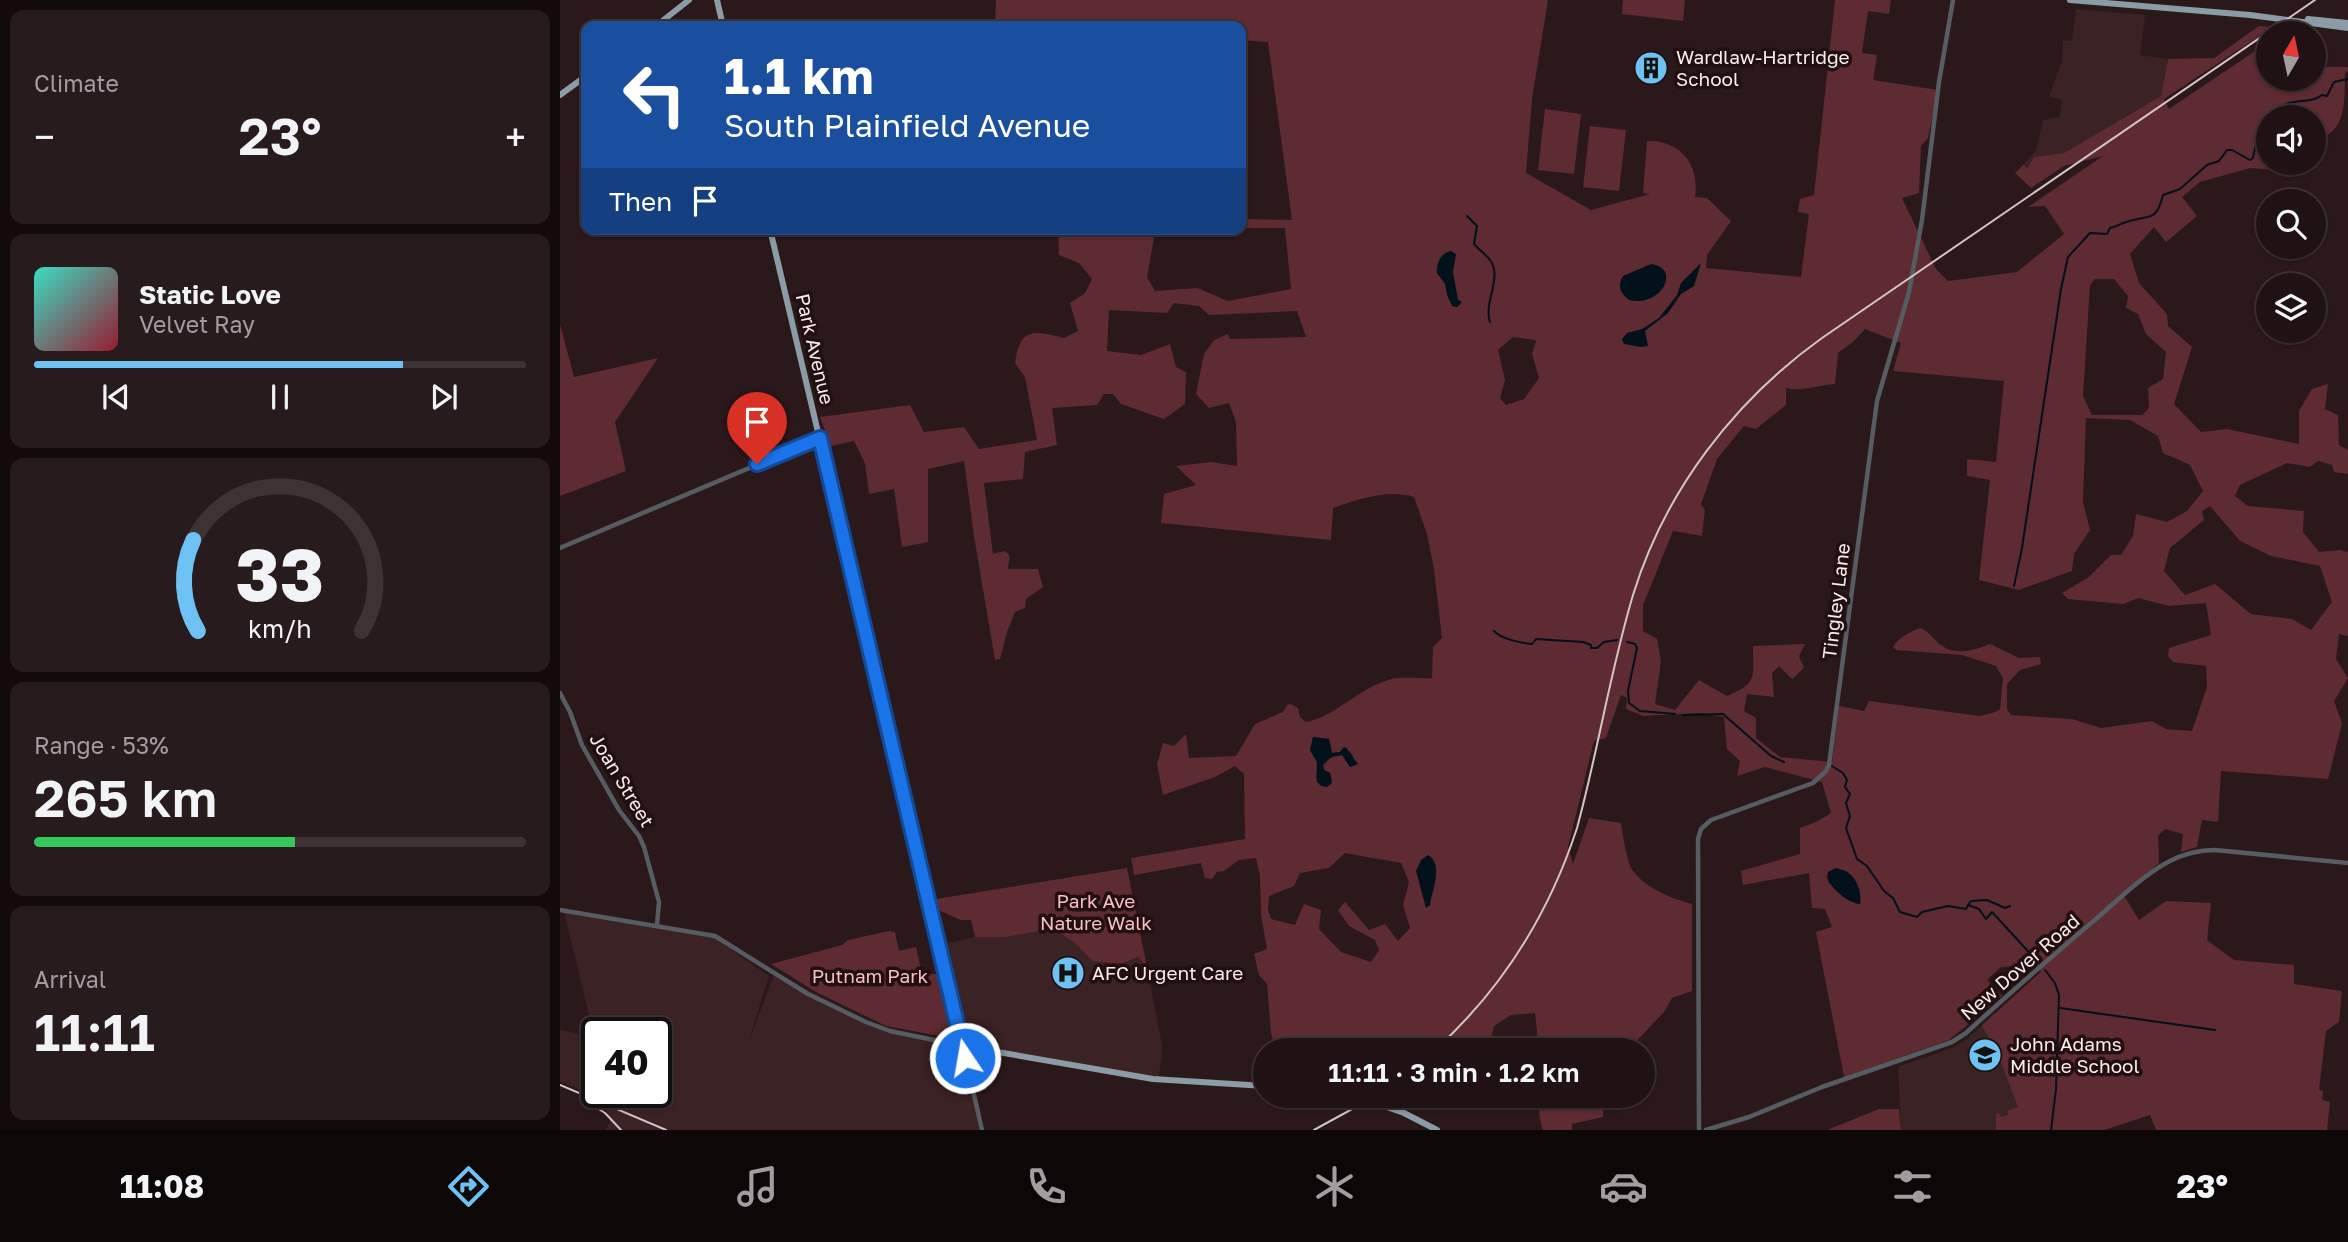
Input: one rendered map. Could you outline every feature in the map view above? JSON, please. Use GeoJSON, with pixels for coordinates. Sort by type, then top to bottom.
{"type":"FeatureCollection","features":[{"type":"Feature","properties":{"kind":"main road"},"geometry":{"type":"LineString","coordinates":[[663,21],[690,0]]}},
{"type":"Feature","properties":{"kind":"main road"},"geometry":{"type":"LineString","coordinates":[[717,0],[722,21]]}},
{"type":"Feature","properties":{"kind":"main road"},"geometry":{"type":"LineString","coordinates":[[2070,0],[2250,15],[2348,28]]}},
{"type":"Feature","properties":{"kind":"main road"},"geometry":{"type":"LineString","coordinates":[[2250,15],[2348,23]]}},
{"type":"Feature","properties":{"kind":"main road"},"geometry":{"type":"LineString","coordinates":[[560,94],[581,79]]}},
{"type":"Feature","properties":{"kind":"main road","name":"Park Avenue"},"geometry":{"type":"LineString","coordinates":[[771,235],[963,1046]]}},
{"type":"Feature","properties":{"kind":"main road"},"geometry":{"type":"LineString","coordinates":[[963,1046],[1174,1081],[1253,1085]]}},
{"type":"Feature","properties":{"kind":"main road"},"geometry":{"type":"LineString","coordinates":[[1390,1108],[1437,1130]]}},
{"type":"Feature","properties":{"kind":"street","name":"Tingley Lane"},"geometry":{"type":"LineString","coordinates":[[1699,1130],[1698,839],[1701,829],[1711,820],[1813,783],[1829,765],[1877,401],[1909,292],[1922,220],[1939,82],[1953,0]]}},
{"type":"Feature","properties":{"kind":"street"},"geometry":{"type":"LineString","coordinates":[[560,548],[820,438]]}},
{"type":"Feature","properties":{"kind":"street","name":"Joan Street"},"geometry":{"type":"LineString","coordinates":[[560,693],[582,745],[619,810],[644,847],[659,902],[657,925]]}},
{"type":"Feature","properties":{"kind":"street","name":"New Dover Road"},"geometry":{"type":"LineString","coordinates":[[1706,1130],[1749,1117],[1822,1087],[1952,1042],[1966,1033],[2050,957],[2142,881],[2178,857],[2196,851],[2215,850],[2348,863]]}},
{"type":"Feature","properties":{"kind":"street"},"geometry":{"type":"LineString","coordinates":[[560,910],[704,933],[720,938],[808,994],[878,1027],[963,1046]]}},
{"type":"Feature","properties":{"kind":"street","name":"Park Avenue"},"geometry":{"type":"LineString","coordinates":[[963,1046],[982,1130]]}},
{"type":"Feature","properties":{"kind":"shaded area"},"geometry":{"type":"Polygon","coordinates":[[[2076,9],[2145,15],[2140,55],[2168,59],[2161,96],[2064,153],[2034,157],[2026,168],[2024,164],[2036,150],[2043,120],[2060,117],[2062,100],[2049,96],[2062,61],[2063,40],[2072,41],[2076,9]]]}},
{"type":"Feature","properties":{"kind":"shaded area"},"geometry":{"type":"Polygon","coordinates":[[[564,912],[713,937],[769,976],[748,1043],[775,973],[879,1027],[962,1045],[940,945],[975,937],[1006,937],[1053,929],[1075,943],[1092,961],[1121,964],[1138,957],[1147,967],[1162,1045],[1158,1079],[963,1046],[982,1130],[606,1130],[610,1121],[605,1108],[672,1108],[672,1017],[590,1017],[564,912]]]}},
{"type":"Feature","properties":{"kind":"shaded area","name":"John Adams Middle School"},"geometry":{"type":"Polygon","coordinates":[[[2041,971],[2030,1130],[1901,1130],[1898,1067],[1965,1041],[2041,971]]]}},
{"type":"Feature","properties":{"kind":"shaded area"},"geometry":{"type":"Polygon","coordinates":[[[560,1030],[581,1034],[581,1090],[560,1081],[560,1030]]]}},
{"type":"Feature","properties":{"kind":"green space"},"geometry":{"type":"Polygon","coordinates":[[[996,0],[1548,0],[1532,99],[1526,173],[1591,210],[1650,194],[1643,193],[1647,141],[1669,145],[1685,156],[1691,165],[1696,185],[1695,197],[1707,198],[1731,221],[1707,255],[1706,268],[1801,277],[1809,214],[1798,212],[1800,199],[1814,195],[1835,0],[1891,0],[1889,14],[1868,11],[1862,53],[1877,55],[1873,80],[1938,90],[1928,138],[1921,146],[1919,193],[1902,198],[1936,269],[1948,281],[2017,272],[2064,234],[2045,206],[2028,207],[2103,156],[2064,166],[2031,188],[2015,173],[2024,164],[2027,168],[2034,157],[2064,153],[2161,96],[2168,59],[2214,58],[2256,28],[2256,38],[2164,99],[2169,109],[2256,50],[2256,91],[2326,91],[2326,67],[2348,67],[2345,73],[2342,115],[2333,131],[2326,136],[2326,105],[2256,105],[2256,168],[2200,182],[2182,197],[2197,216],[2166,242],[2154,227],[2130,254],[2139,283],[2167,314],[2168,326],[2192,347],[2174,404],[2201,432],[2227,429],[2299,444],[2299,411],[2312,389],[2328,384],[2325,409],[2338,415],[2339,445],[2348,450],[2348,474],[2334,472],[2332,465],[2318,461],[2310,467],[2287,463],[2240,485],[2235,496],[2248,506],[2304,511],[2303,532],[2319,552],[2348,552],[2348,636],[2339,634],[2336,659],[2348,678],[2334,701],[2342,723],[2328,779],[2221,771],[2218,822],[2202,820],[2197,847],[2181,852],[2183,834],[2165,829],[2158,836],[2159,863],[2123,894],[2139,920],[2166,901],[2211,903],[2207,940],[2234,960],[2294,965],[2294,984],[2342,991],[2339,1022],[2326,1031],[2319,1090],[2323,1091],[2322,1100],[2330,1102],[2327,1130],[2156,1130],[2150,1115],[2104,1130],[1996,1130],[1996,1114],[1999,1113],[2001,1117],[2008,1115],[2007,1111],[2018,1107],[1999,1057],[1982,1025],[2041,972],[2036,964],[2001,967],[1987,980],[2002,996],[1949,1040],[1844,1077],[1816,932],[1832,927],[1825,909],[1812,908],[1809,873],[1743,885],[1741,871],[1800,854],[1800,828],[1831,813],[1822,782],[1765,767],[1737,776],[1740,761],[1727,749],[1724,717],[1701,713],[1643,716],[1626,709],[1627,698],[1621,695],[1606,738],[1594,741],[1568,847],[1573,864],[1589,818],[1621,823],[1627,855],[1638,877],[1660,892],[1692,904],[1692,991],[1672,998],[1664,1012],[1639,1038],[1538,1038],[1535,1013],[1511,1015],[1494,1026],[1491,1038],[1272,1038],[1267,984],[1259,975],[1254,954],[1267,949],[1256,858],[1239,860],[1224,871],[1217,872],[1212,879],[1205,878],[1201,863],[1134,875],[1131,858],[1245,839],[1244,774],[1235,766],[1215,777],[1163,795],[1157,764],[1163,743],[1174,746],[1186,734],[1189,758],[1236,756],[1255,724],[1283,712],[1287,705],[1298,708],[1300,717],[1306,722],[1327,714],[1388,680],[1432,678],[1433,647],[1442,638],[1434,569],[1427,534],[1414,497],[1384,495],[1363,498],[1333,508],[1331,540],[1161,523],[1164,494],[1196,485],[1176,466],[1211,462],[1237,466],[1236,422],[1229,403],[1209,408],[1196,394],[1204,354],[1214,340],[1228,334],[1230,339],[1306,337],[1297,311],[1209,315],[1199,306],[1174,303],[1167,313],[1109,310],[1107,351],[1141,355],[1170,344],[1176,367],[1186,372],[1185,404],[1164,419],[1121,404],[1113,394],[1104,394],[1097,405],[1052,408],[1057,445],[1025,452],[1023,479],[984,483],[993,554],[1004,551],[1007,553],[1008,569],[1038,569],[1043,587],[1026,599],[1025,608],[1015,612],[1000,659],[995,660],[964,461],[928,469],[928,542],[902,547],[894,489],[869,494],[865,463],[854,441],[831,446],[820,417],[910,405],[924,432],[964,427],[979,449],[1037,440],[1025,377],[1015,363],[1017,351],[1020,343],[1030,334],[1044,333],[1064,338],[1078,331],[1070,303],[1085,293],[1092,279],[1079,263],[1059,255],[1058,235],[1156,235],[1147,277],[1155,291],[1197,288],[1228,301],[1291,289],[1285,228],[1246,228],[1246,219],[1292,220],[1268,42],[1246,40],[1246,21],[995,21],[996,0]],[[2095,279],[2090,285],[2083,396],[2092,415],[2142,415],[2149,408],[2148,388],[2163,379],[2166,352],[2146,334],[2138,314],[2126,308],[2128,296],[2114,279],[2095,279]],[[1865,329],[1838,353],[1835,384],[1804,389],[1786,388],[1786,405],[1756,429],[1744,426],[1717,459],[1701,504],[1705,510],[1702,536],[1673,531],[1643,605],[1643,631],[1657,639],[1661,661],[1655,704],[1675,710],[1699,680],[1727,696],[1744,687],[1752,678],[1753,646],[1805,644],[1799,656],[1804,668],[1792,679],[1779,666],[1772,673],[1774,697],[1747,694],[1744,711],[1756,718],[1756,738],[1780,757],[1832,762],[1839,706],[1864,711],[1869,701],[1980,716],[2000,709],[2003,678],[1996,666],[1962,655],[1896,650],[1893,647],[1905,635],[1921,628],[1949,650],[1967,651],[1990,644],[2019,658],[2040,657],[2041,664],[2020,670],[2007,684],[2007,709],[2011,715],[2072,719],[2101,728],[2152,721],[2166,729],[2192,731],[2207,687],[2206,666],[2173,662],[2168,656],[2169,648],[2211,635],[2206,603],[2169,606],[2138,598],[2123,604],[2068,599],[2062,593],[2089,577],[2111,555],[2121,555],[2133,536],[2136,514],[2167,522],[2187,511],[2203,491],[2190,465],[2163,453],[2158,436],[2130,420],[2086,418],[2083,502],[2090,530],[2074,554],[2072,571],[2019,590],[1979,580],[1990,480],[1967,476],[1967,459],[1996,462],[2004,381],[1893,371],[1901,343],[1865,329]],[[1513,337],[1498,350],[1505,380],[1500,398],[1506,405],[1524,399],[1539,378],[1532,354],[1536,340],[1513,337]],[[2210,506],[2202,511],[2204,520],[2170,548],[2164,571],[2185,595],[2215,584],[2251,614],[2292,619],[2311,630],[2332,602],[2320,566],[2271,556],[2240,541],[2210,506]],[[1313,737],[1310,750],[1317,762],[1316,779],[1321,786],[1332,781],[1330,773],[1324,770],[1323,766],[1329,758],[1342,755],[1350,767],[1354,765],[1353,756],[1347,748],[1343,747],[1340,752],[1332,753],[1329,739],[1313,737]],[[1345,853],[1329,868],[1300,873],[1294,886],[1269,896],[1268,909],[1271,919],[1295,925],[1304,904],[1321,910],[1319,929],[1341,952],[1371,962],[1379,950],[1375,940],[1349,926],[1338,910],[1345,902],[1369,930],[1385,924],[1398,941],[1410,928],[1403,905],[1409,882],[1401,863],[1345,853]],[[1844,870],[1828,872],[1826,878],[1861,902],[1857,883],[1844,870]]]}},
{"type":"Feature","properties":{"kind":"green space"},"geometry":{"type":"Polygon","coordinates":[[[1623,0],[1685,0],[1683,21],[1622,14],[1623,0]]]}},
{"type":"Feature","properties":{"kind":"green space"},"geometry":{"type":"Polygon","coordinates":[[[1545,109],[1581,114],[1574,174],[1538,170],[1545,109]]]}},
{"type":"Feature","properties":{"kind":"green space"},"geometry":{"type":"Polygon","coordinates":[[[1590,126],[1626,130],[1619,191],[1583,187],[1590,126]]]}},
{"type":"Feature","properties":{"kind":"green space"},"geometry":{"type":"Polygon","coordinates":[[[560,324],[574,377],[658,358],[615,422],[626,471],[560,496],[560,324]]]}},
{"type":"Feature","properties":{"kind":"green space","name":"Park Ave Nature Walk"},"geometry":{"type":"Polygon","coordinates":[[[1127,868],[1147,967],[1138,957],[1121,964],[1092,961],[1075,943],[1053,929],[1006,937],[975,937],[971,920],[961,920],[938,910],[936,899],[1127,868]]]}},
{"type":"Feature","properties":{"kind":"green space","name":"Putnam Park"},"geometry":{"type":"Polygon","coordinates":[[[895,932],[899,951],[916,947],[922,974],[941,974],[952,1029],[945,1037],[886,1026],[816,992],[771,964],[842,945],[848,940],[895,932]]]}},
{"type":"Feature","properties":{"kind":"green space"},"geometry":{"type":"Polygon","coordinates":[[[1540,1108],[1603,1108],[1603,1117],[1572,1124],[1572,1130],[1543,1130],[1540,1108]]]}},
{"type":"Feature","properties":{"kind":"green space"},"geometry":{"type":"Polygon","coordinates":[[[1879,1109],[1899,1109],[1901,1130],[1827,1130],[1879,1109]]]}},
{"type":"Feature","properties":{"kind":"water"},"geometry":{"type":"Polygon","coordinates":[[[1451,251],[1456,254],[1453,272],[1458,300],[1462,302],[1457,307],[1452,306],[1445,284],[1437,273],[1440,259],[1451,251]]]}},
{"type":"Feature","properties":{"kind":"water"},"geometry":{"type":"Polygon","coordinates":[[[1701,263],[1694,286],[1681,294],[1668,313],[1645,331],[1648,346],[1624,344],[1622,339],[1627,333],[1642,329],[1659,318],[1677,295],[1681,283],[1701,263]]]}},
{"type":"Feature","properties":{"kind":"water"},"geometry":{"type":"Polygon","coordinates":[[[1651,264],[1665,272],[1664,286],[1650,298],[1629,300],[1620,289],[1623,276],[1651,264]]]}},
{"type":"Feature","properties":{"kind":"water"},"geometry":{"type":"Polygon","coordinates":[[[1313,737],[1329,739],[1332,753],[1340,752],[1345,747],[1358,764],[1350,767],[1342,755],[1333,756],[1323,764],[1324,770],[1330,773],[1332,783],[1327,787],[1321,786],[1317,782],[1317,762],[1310,750],[1313,737]]]}},
{"type":"Feature","properties":{"kind":"water"},"geometry":{"type":"Polygon","coordinates":[[[1428,855],[1433,859],[1436,871],[1430,905],[1426,908],[1416,871],[1421,860],[1428,855]]]}},
{"type":"Feature","properties":{"kind":"water"},"geometry":{"type":"Polygon","coordinates":[[[1836,868],[1848,873],[1856,881],[1860,904],[1842,896],[1828,881],[1828,872],[1836,868]]]}},
{"type":"Feature","properties":{"kind":"waterway"},"geometry":{"type":"LineString","coordinates":[[2286,105],[2327,96],[2334,82],[2348,79]]}},
{"type":"Feature","properties":{"kind":"waterway"},"geometry":{"type":"LineString","coordinates":[[2014,586],[2068,257],[2090,233],[2107,234],[2110,228],[2154,214],[2163,195],[2180,189],[2207,165],[2219,161],[2227,150],[2250,160],[2256,146]]}},
{"type":"Feature","properties":{"kind":"waterway"},"geometry":{"type":"LineString","coordinates":[[1467,216],[1477,226],[1474,244],[1488,258],[1495,274],[1489,307],[1490,322]]}},
{"type":"Feature","properties":{"kind":"waterway"},"geometry":{"type":"LineString","coordinates":[[1494,631],[1517,642],[1532,644],[1536,639],[1583,642],[1591,645],[1591,648],[1597,648],[1604,642],[1617,640]]}},
{"type":"Feature","properties":{"kind":"waterway"},"geometry":{"type":"LineString","coordinates":[[1627,642],[1635,644],[1637,648],[1628,691],[1629,703],[1640,711],[1675,714]]}},
{"type":"Feature","properties":{"kind":"waterway"},"geometry":{"type":"LineString","coordinates":[[1683,715],[1723,714],[1771,756],[1784,762]]}},
{"type":"Feature","properties":{"kind":"waterway"},"geometry":{"type":"LineString","coordinates":[[1832,766],[1843,773],[1847,780],[1845,787],[1850,794],[1846,803],[1850,816],[1846,828],[1857,859],[1867,866],[1884,891],[1893,898],[1900,912],[1917,917],[1922,912],[1948,906],[1966,909],[1968,905],[1979,909],[1986,919],[1992,912],[2037,961]]}},
{"type":"Feature","properties":{"kind":"waterway"},"geometry":{"type":"LineString","coordinates":[[1968,905],[1971,901],[1987,900],[2005,908],[2010,906]]}},
{"type":"Feature","properties":{"kind":"waterway"},"geometry":{"type":"LineString","coordinates":[[2045,970],[2055,983],[2059,995],[2056,1089],[2051,1130]]}},
{"type":"Feature","properties":{"kind":"waterway"},"geometry":{"type":"LineString","coordinates":[[2060,1008],[2215,1030]]}},
{"type":"Feature","properties":{"kind":"railway"},"geometry":{"type":"LineString","coordinates":[[1447,1038],[1482,1002],[1521,948],[1566,860],[1577,828],[1633,595],[1664,520],[1706,451],[1760,390],[1822,338],[2315,0]]}},
{"type":"Feature","properties":{"kind":"railway"},"geometry":{"type":"LineString","coordinates":[[560,1085],[666,1130]]}},
{"type":"Feature","properties":{"kind":"railway"},"geometry":{"type":"LineString","coordinates":[[597,1108],[621,1130]]}},
{"type":"Feature","properties":{"kind":"railway"},"geometry":{"type":"LineString","coordinates":[[1314,1130],[1354,1108]]}},
{"type":"Feature","properties":{"kind":"place","name":"Wardlaw-Hartridge School"},"geometry":{"type":"Point","coordinates":[1651,68]}},
{"type":"Feature","properties":{"kind":"place","name":"AFC Urgent Care"},"geometry":{"type":"Point","coordinates":[1068,973]}},
{"type":"Feature","properties":{"kind":"place","name":"John Adams Middle School"},"geometry":{"type":"Point","coordinates":[1985,1055]}},
{"type":"Feature","properties":{"kind":"route"},"geometry":{"type":"LineString","coordinates":[[757,464],[820,438],[965,1058]]}}]}
